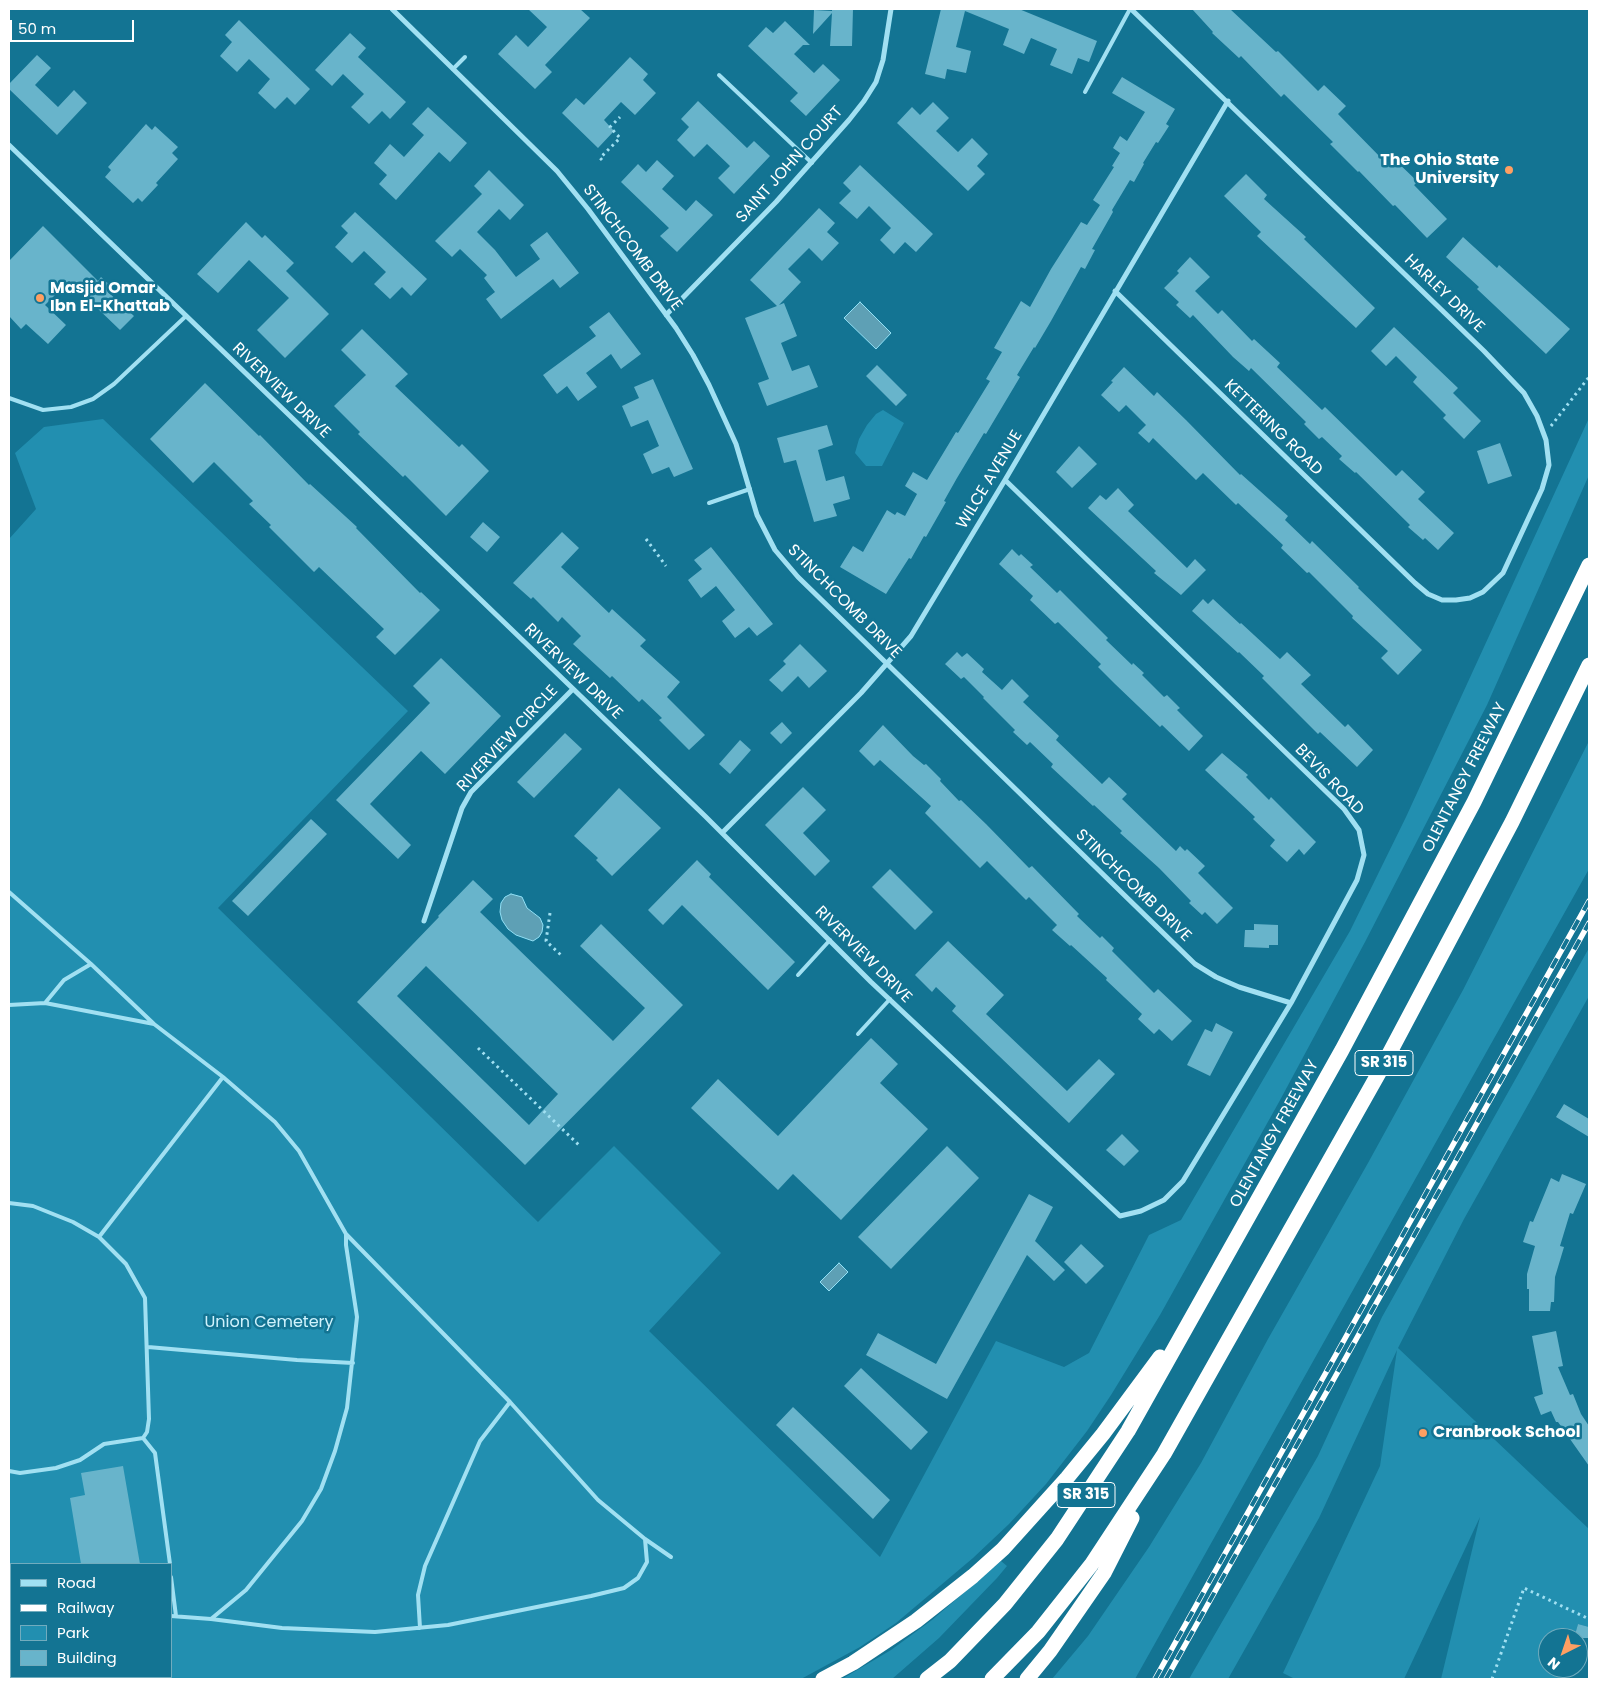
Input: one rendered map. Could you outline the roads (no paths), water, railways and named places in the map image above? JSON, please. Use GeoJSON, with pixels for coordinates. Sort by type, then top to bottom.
{"type":"FeatureCollection","features":[{"type":"Feature","properties":{"kind":"highway"},"geometry":{"type":"LineString","coordinates":[[1573,600],[1589,553]]}},
{"type":"Feature","properties":{"kind":"highway","name":"OLENTANGY FREEWAY"},"geometry":{"type":"LineString","coordinates":[[927,1679],[950,1661],[1005,1604],[1056,1539],[1128,1431],[1342,1050],[1470,811],[1589,564]]}},
{"type":"Feature","properties":{"kind":"highway","name":"SR 315"},"geometry":{"type":"LineString","coordinates":[[992,1679],[1038,1632],[1091,1565],[1164,1454],[1384,1062],[1512,822],[1589,665]]}},
{"type":"Feature","properties":{"kind":"highway"},"geometry":{"type":"LineString","coordinates":[[823,1679],[854,1662],[916,1620],[973,1576],[1003,1549],[1068,1478],[1103,1434],[1136,1391],[1211,1284]]}},
{"type":"Feature","properties":{"kind":"highway"},"geometry":{"type":"LineString","coordinates":[[1027,1679],[1050,1651],[1104,1573],[1164,1454]]}},
{"type":"Feature","properties":{"kind":"street","name":"STINCHCOMB DRIVE"},"geometry":{"type":"LineString","coordinates":[[392,9],[557,171],[588,209],[666,315],[693,355],[736,444],[757,515],[775,550],[798,577],[1195,964],[1216,977],[1240,987],[1292,1003]]}},
{"type":"Feature","properties":{"kind":"street","name":"SAINT JOHN COURT"},"geometry":{"type":"LineString","coordinates":[[666,315],[776,202],[849,120],[876,82],[884,60],[891,9]]}},
{"type":"Feature","properties":{"kind":"street","name":"HARLEY DRIVE"},"geometry":{"type":"LineString","coordinates":[[1130,9],[1228,101],[1484,351],[1524,394],[1537,416],[1546,440],[1549,465],[1542,489],[1503,573],[1484,592],[1470,598],[1456,600],[1442,600],[1428,594],[1415,583]]}},
{"type":"Feature","properties":{"kind":"street","name":"WILCE AVENUE"},"geometry":{"type":"LineString","coordinates":[[722,833],[861,693],[911,636],[1228,101]]}},
{"type":"Feature","properties":{"kind":"street","name":"RIVERVIEW DRIVE"},"geometry":{"type":"LineString","coordinates":[[9,145],[722,833],[890,999],[1120,1216]]}},
{"type":"Feature","properties":{"kind":"street","name":"KETTERING ROAD"},"geometry":{"type":"LineString","coordinates":[[1115,291],[1415,583]]}},
{"type":"Feature","properties":{"kind":"street","name":"BEVIS ROAD"},"geometry":{"type":"LineString","coordinates":[[1005,480],[1344,810],[1359,830],[1364,855],[1358,880],[1292,1003],[1183,1181],[1164,1200],[1141,1211],[1120,1216]]}},
{"type":"Feature","properties":{"kind":"street","name":"RIVERVIEW CIRCLE"},"geometry":{"type":"LineString","coordinates":[[424,921],[462,808],[470,792],[573,689]]}},
{"type":"Feature","properties":{"kind":"lane"},"geometry":{"type":"LineString","coordinates":[[1085,92],[1130,9]]}},
{"type":"Feature","properties":{"kind":"lane"},"geometry":{"type":"LineString","coordinates":[[453,69],[464,57]]}},
{"type":"Feature","properties":{"kind":"lane"},"geometry":{"type":"LineString","coordinates":[[719,75],[812,162]]}},
{"type":"Feature","properties":{"kind":"lane"},"geometry":{"type":"LineString","coordinates":[[9,398],[43,410],[71,407],[93,399],[114,384],[186,316]]}},
{"type":"Feature","properties":{"kind":"lane"},"geometry":{"type":"LineString","coordinates":[[709,503],[750,489]]}},
{"type":"Feature","properties":{"kind":"lane"},"geometry":{"type":"LineString","coordinates":[[9,892],[91,964],[154,1024],[223,1077],[274,1122],[299,1151],[346,1234],[510,1402],[598,1500],[671,1558]]}},
{"type":"Feature","properties":{"kind":"lane"},"geometry":{"type":"LineString","coordinates":[[798,976],[830,940]]}},
{"type":"Feature","properties":{"kind":"lane"},"geometry":{"type":"LineString","coordinates":[[45,1003],[64,980],[91,964]]}},
{"type":"Feature","properties":{"kind":"lane"},"geometry":{"type":"LineString","coordinates":[[858,1034],[890,999]]}},
{"type":"Feature","properties":{"kind":"lane"},"geometry":{"type":"LineString","coordinates":[[9,1005],[45,1003],[154,1024]]}},
{"type":"Feature","properties":{"kind":"lane"},"geometry":{"type":"LineString","coordinates":[[99,1237],[223,1077]]}},
{"type":"Feature","properties":{"kind":"lane"},"geometry":{"type":"LineString","coordinates":[[9,1203],[33,1206],[73,1222],[99,1237],[126,1264],[145,1298],[149,1419],[147,1432],[143,1438],[104,1444],[80,1460],[56,1468],[20,1473],[9,1471]]}},
{"type":"Feature","properties":{"kind":"lane"},"geometry":{"type":"LineString","coordinates":[[211,1619],[246,1590],[302,1521],[321,1489],[347,1408],[353,1363],[357,1317],[346,1234]]}},
{"type":"Feature","properties":{"kind":"lane"},"geometry":{"type":"LineString","coordinates":[[148,1347],[353,1363]]}},
{"type":"Feature","properties":{"kind":"lane"},"geometry":{"type":"LineString","coordinates":[[420,1628],[418,1595],[425,1566],[480,1441],[510,1402]]}},
{"type":"Feature","properties":{"kind":"lane"},"geometry":{"type":"LineString","coordinates":[[143,1438],[155,1453],[170,1563]]}},
{"type":"Feature","properties":{"kind":"lane"},"geometry":{"type":"LineString","coordinates":[[172,1590],[174,1616],[282,1628],[374,1632],[448,1625],[624,1588],[638,1578],[647,1562],[645,1539]]}},
{"type":"Feature","properties":{"kind":"railway"},"geometry":{"type":"LineString","coordinates":[[1155,1679],[1589,901]]}},
{"type":"Feature","properties":{"kind":"railway"},"geometry":{"type":"LineString","coordinates":[[1166,1679],[1589,923]]}},
{"type":"Feature","properties":{"kind":"place","name":"The Ohio State University"},"geometry":{"type":"Point","coordinates":[1509,170]}},
{"type":"Feature","properties":{"kind":"place","name":"Masjid Omar Ibn El-Khattab"},"geometry":{"type":"Point","coordinates":[40,298]}},
{"type":"Feature","properties":{"kind":"place","name":"Cranbrook School"},"geometry":{"type":"Point","coordinates":[1423,1433]}},
{"type":"Feature","properties":{"kind":"park label","name":"Union Cemetery"},"geometry":{"type":"Point","coordinates":[269,1323]}}]}
